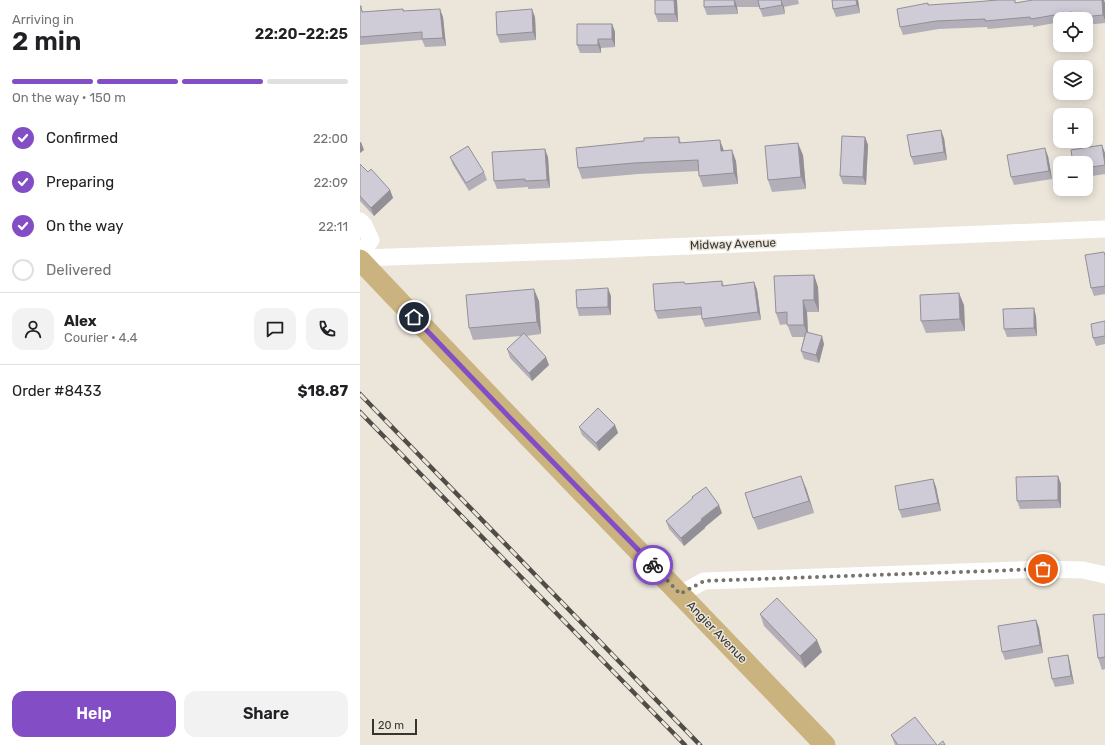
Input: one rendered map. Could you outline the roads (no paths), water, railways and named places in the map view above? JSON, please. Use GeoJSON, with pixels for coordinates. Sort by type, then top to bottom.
{"type":"FeatureCollection","features":[{"type":"Feature","properties":{"kind":"main road","name":"Angier Avenue"},"geometry":{"type":"LineString","coordinates":[[360,257],[512,420],[825,745]]}},
{"type":"Feature","properties":{"kind":"street"},"geometry":{"type":"LineString","coordinates":[[360,221],[364,225],[371,240],[360,257]]}},
{"type":"Feature","properties":{"kind":"street","name":"Midway Avenue"},"geometry":{"type":"LineString","coordinates":[[360,257],[1105,229]]}},
{"type":"Feature","properties":{"kind":"street"},"geometry":{"type":"LineString","coordinates":[[680,594],[704,581],[1043,569],[1083,570],[1105,575]]}},
{"type":"Feature","properties":{"kind":"railway"},"geometry":{"type":"LineString","coordinates":[[360,394],[700,745]]}},
{"type":"Feature","properties":{"kind":"railway"},"geometry":{"type":"LineString","coordinates":[[360,412],[685,745]]}}]}
